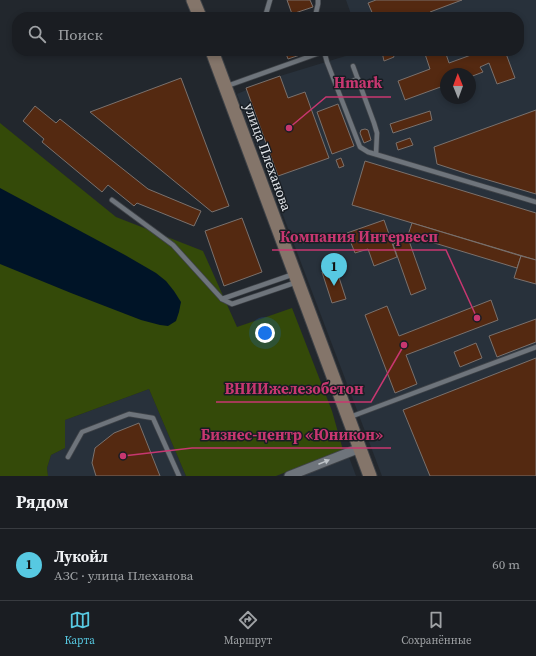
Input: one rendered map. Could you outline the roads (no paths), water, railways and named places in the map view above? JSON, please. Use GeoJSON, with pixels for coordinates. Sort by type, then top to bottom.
{"type":"FeatureCollection","features":[{"type":"Feature","properties":{"kind":"main road"},"geometry":{"type":"LineString","coordinates":[[193,0],[198,12]]}},
{"type":"Feature","properties":{"kind":"main road","name":"улица Плеханова"},"geometry":{"type":"LineString","coordinates":[[214,56],[370,476]]}},
{"type":"Feature","properties":{"kind":"street"},"geometry":{"type":"LineString","coordinates":[[289,476],[360,448]]}},
{"type":"Feature","properties":{"kind":"lane"},"geometry":{"type":"LineString","coordinates":[[266,12],[270,0]]}},
{"type":"Feature","properties":{"kind":"lane"},"geometry":{"type":"LineString","coordinates":[[316,12],[318,0]]}},
{"type":"Feature","properties":{"kind":"lane"},"geometry":{"type":"LineString","coordinates":[[226,86],[309,56]]}},
{"type":"Feature","properties":{"kind":"lane"},"geometry":{"type":"LineString","coordinates":[[325,56],[360,147],[368,152],[536,202]]}},
{"type":"Feature","properties":{"kind":"lane"},"geometry":{"type":"LineString","coordinates":[[353,66],[376,128],[376,154]]}},
{"type":"Feature","properties":{"kind":"lane"},"geometry":{"type":"LineString","coordinates":[[336,86],[358,79]]}},
{"type":"Feature","properties":{"kind":"lane"},"geometry":{"type":"LineString","coordinates":[[112,200],[173,245],[222,299],[232,304],[296,278]]}},
{"type":"Feature","properties":{"kind":"lane"},"geometry":{"type":"LineString","coordinates":[[222,299],[296,278]]}},
{"type":"Feature","properties":{"kind":"lane"},"geometry":{"type":"LineString","coordinates":[[348,417],[536,347]]}},
{"type":"Feature","properties":{"kind":"lane"},"geometry":{"type":"LineString","coordinates":[[68,457],[82,432],[129,414],[153,418],[179,476]]}},
{"type":"Feature","properties":{"kind":"water"},"geometry":{"type":"Polygon","coordinates":[[[0,188],[156,273],[166,281],[181,302],[176,321],[168,326],[141,320],[0,264],[0,188]]]}},
{"type":"Feature","properties":{"kind":"place","name":"Hmark"},"geometry":{"type":"Point","coordinates":[289,128]}},
{"type":"Feature","properties":{"kind":"place","name":"Лукойл"},"geometry":{"type":"Point","coordinates":[334,286]}},
{"type":"Feature","properties":{"kind":"place","name":"Компания Интервесп"},"geometry":{"type":"Point","coordinates":[477,318]}},
{"type":"Feature","properties":{"kind":"place","name":"ВНИИжелезобетон"},"geometry":{"type":"Point","coordinates":[404,345]}},
{"type":"Feature","properties":{"kind":"place","name":"Бизнес-центр «Юникон»"},"geometry":{"type":"Point","coordinates":[123,456]}}]}
